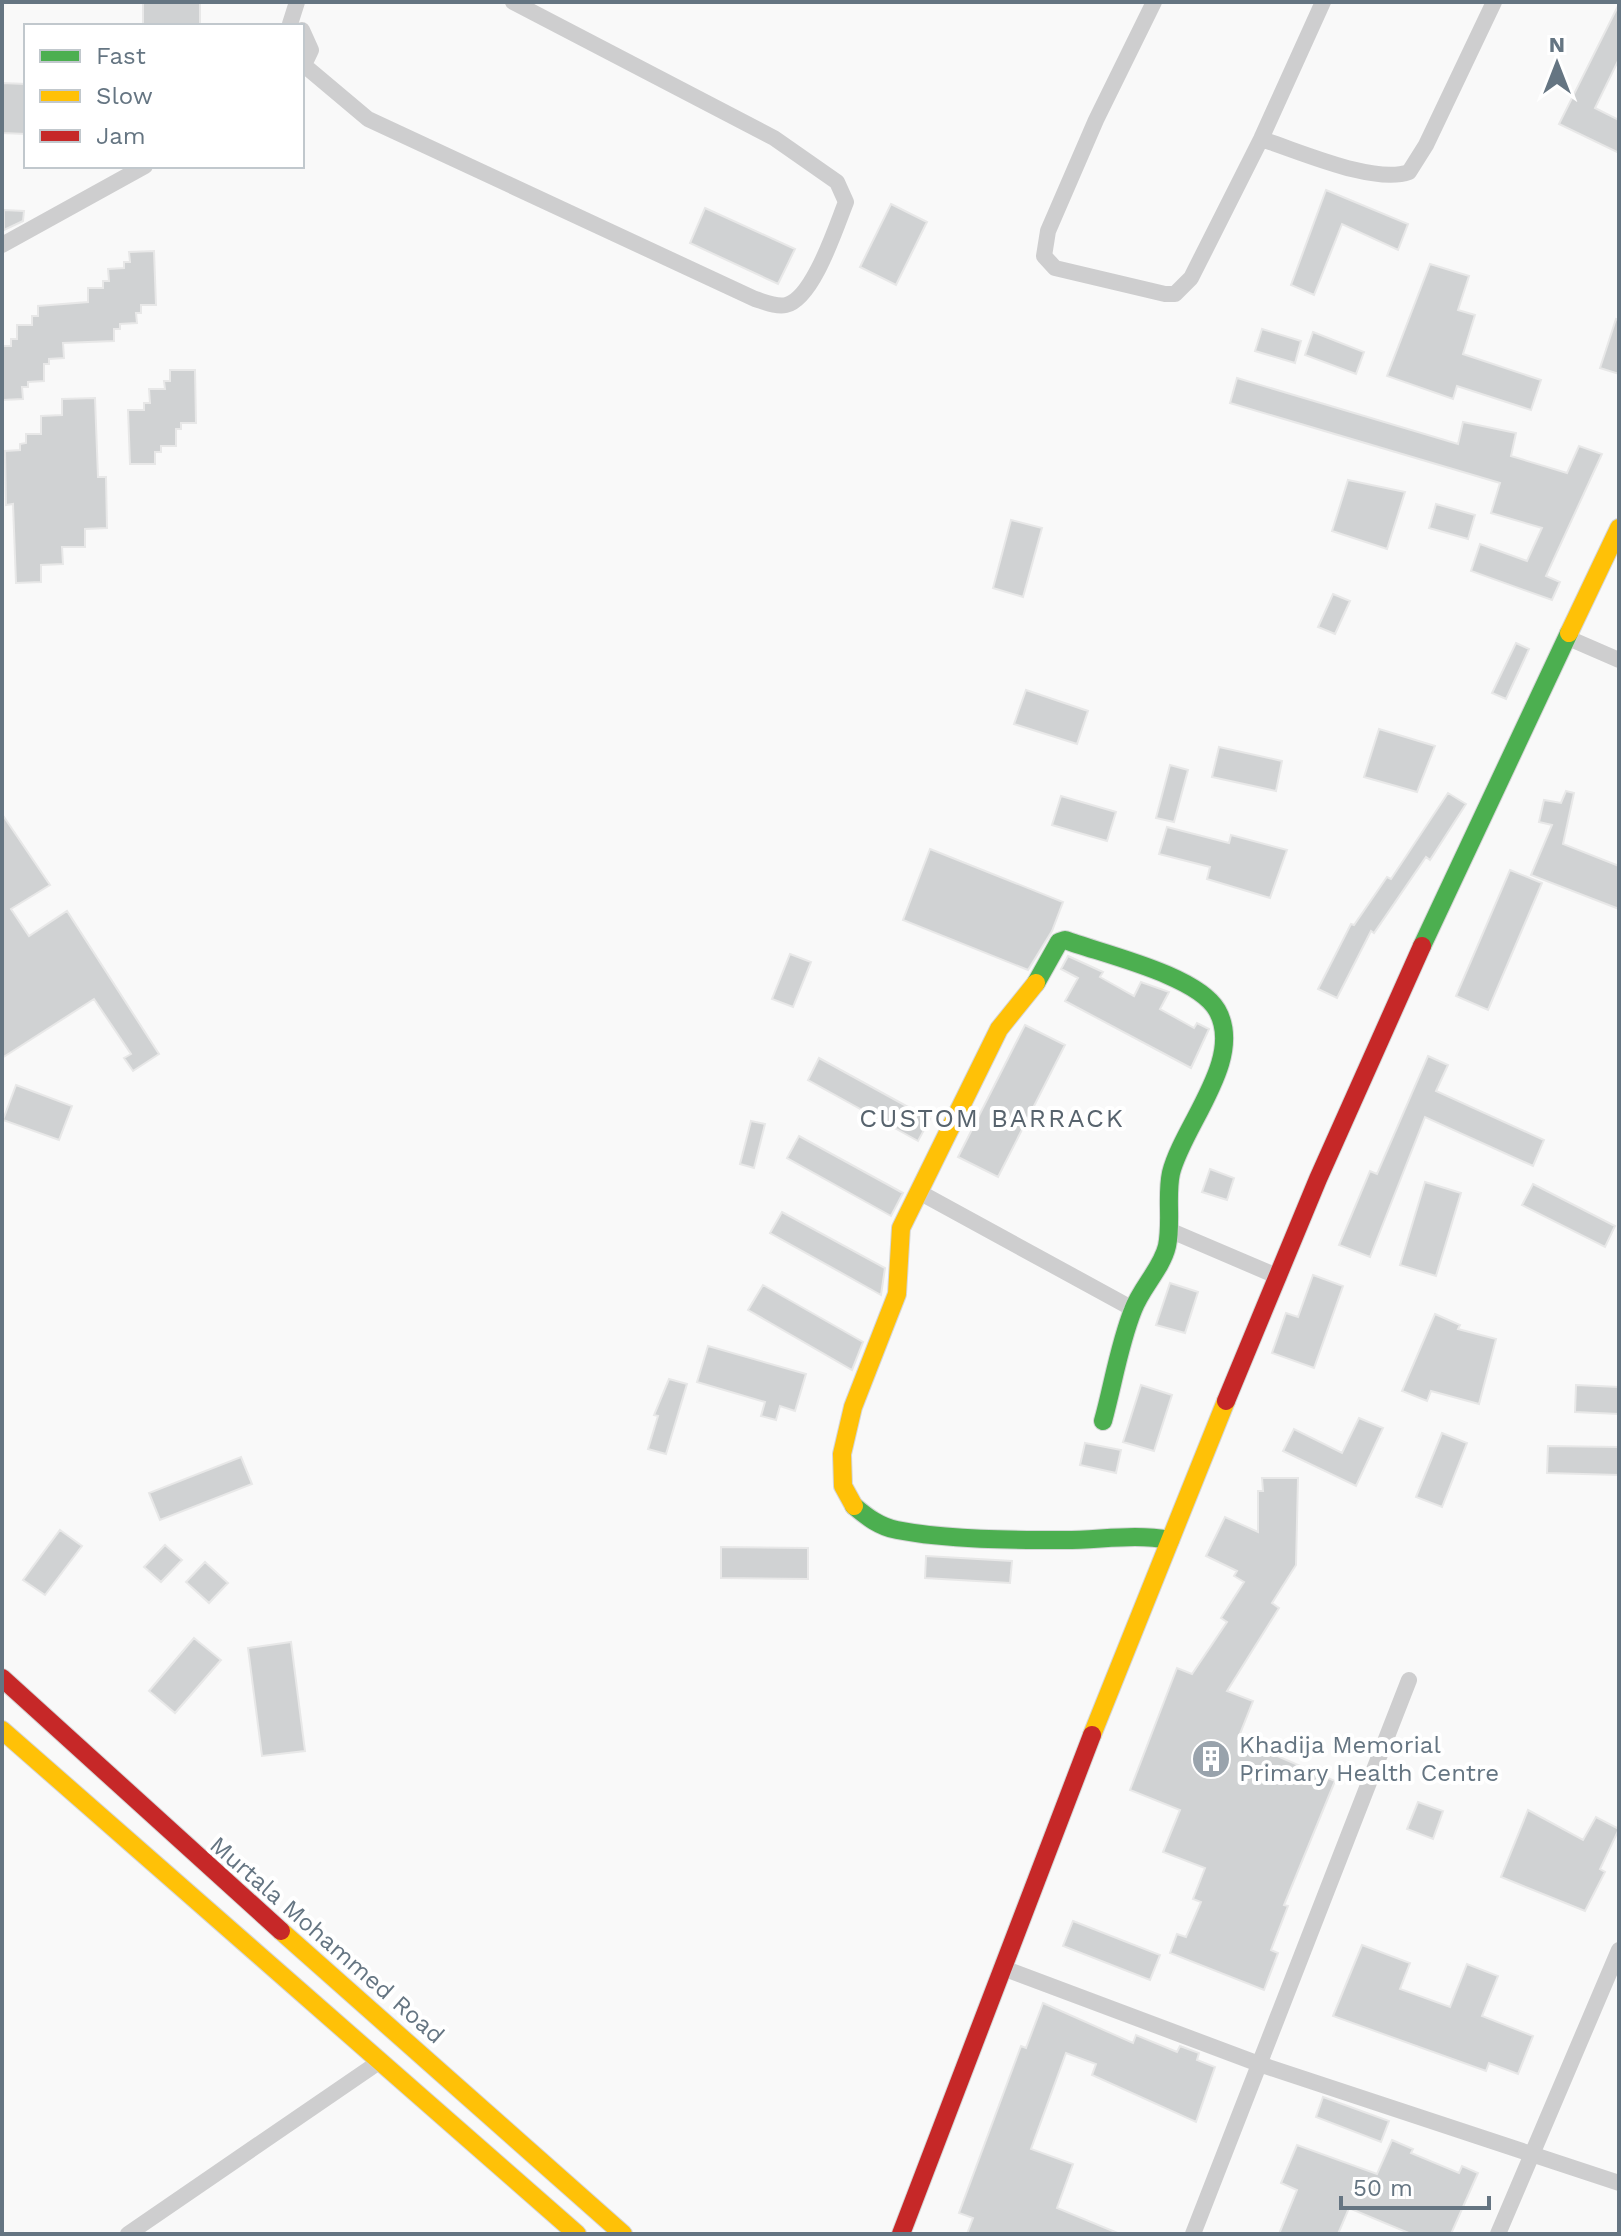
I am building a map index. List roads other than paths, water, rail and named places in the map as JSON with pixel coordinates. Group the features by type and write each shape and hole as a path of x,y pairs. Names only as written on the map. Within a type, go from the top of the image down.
{"main road":[{"path":"901,2234 1070,1788 1370,1060 1619,528"},
{"path":"1103,1421 1133,1309 1167,1247 1171,1174 1184,1138 1202,1110 1223,1057 1224,1026 1211,1001 1190,985 1071,940 1059,942 1039,980 1014,1006 999,1029 901,1228 897,1294 853,1407 842,1454 843,1486 852,1505 872,1521 896,1530 990,1538 1066,1540 1145,1535 1170,1540"},
{"name":"Murtala Mohammed Road","path":"2,1678 193,1854 623,2234"},
{"path":"2,1730 577,2234"}],"street":[{"path":"291,24 297,2"},
{"path":"304,42 311,50 304,68 368,119 755,299 781,306 802,297 830,244 846,202 837,182 774,138 513,2"},
{"path":"1154,2 1096,120 1048,231 1044,256 1048,263 1130,287 1175,294 1191,278 1261,139 1323,2"},
{"path":"1261,139 1371,173 1391,177 1409,172 1426,145 1494,2"},
{"path":"2,245 141,168"},
{"path":"1566,637 1619,660"},
{"path":"919,1192 1133,1309"},
{"path":"1169,1230 1279,1277"},
{"path":"1193,2234 1409,1680"},
{"path":"1498,2234 1619,1950"},
{"path":"1003,1968 1259,2064 1619,2183"},
{"path":"128,2234 379,2062"}],"place":[{"name":"Khadija Memorial Primary Health Centre","path":"1211,1759"}],"district":[{"name":"CUSTOM BARRACK","path":"992,1118"}]}
